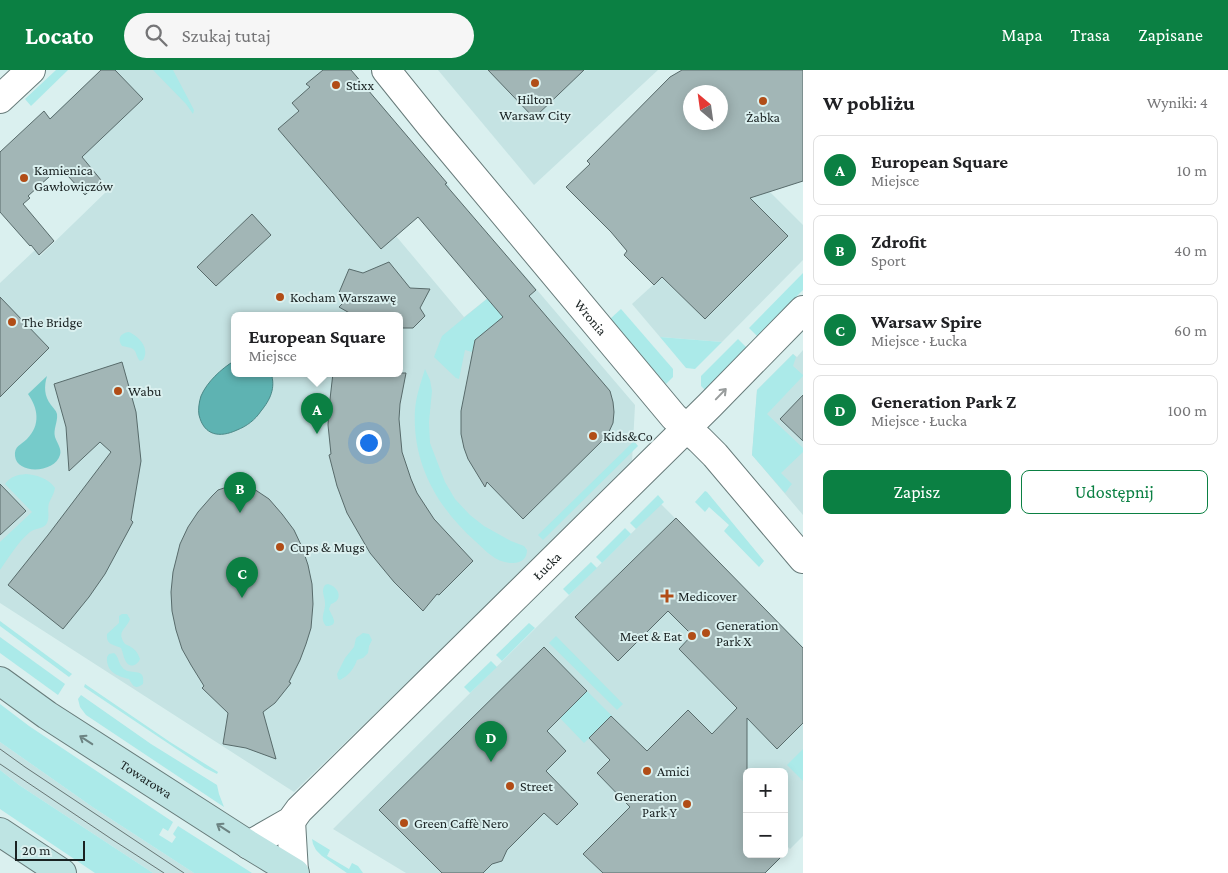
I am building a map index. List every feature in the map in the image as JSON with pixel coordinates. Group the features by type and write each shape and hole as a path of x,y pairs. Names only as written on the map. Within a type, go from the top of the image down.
{"main road":[{"name":"Towarowa","path":"0,681 47,715 294,873"},
{"path":"0,832 62,873"}],"street":[{"path":"0,99 31,70"},
{"name":"Wronia","path":"386,70 674,418 715,455 803,559"},
{"name":"Łucka","path":"249,845 291,821 299,810 687,428 803,310"},
{"path":"291,821 294,873"}],"shaded area":[{"path":"56,70 68,70 31,106 25,99"},
{"path":"101,70 351,70 450,187 396,236 464,317 520,270 635,405 632,462 294,792 0,603 0,283 35,250 40,256 109,189 50,118"},
{"path":"153,70 173,70 194,110 193,114 186,104"},
{"path":"438,70 658,70 534,185"},
{"path":"763,185 803,225 803,260 722,342 660,337 632,304"},
{"path":"803,273 803,290 757,336 749,328"},
{"path":"488,298 503,317 475,340 472,352 465,350 459,379 456,378 434,357 442,336"},
{"path":"621,309 673,369 673,377 666,384 610,319"},
{"path":"129,332 137,337 145,348 143,360 140,361 133,349 122,346 120,343 122,335"},
{"path":"660,337 722,342 695,369 686,368"},
{"path":"738,339 747,348 705,390 701,386 701,376"},
{"path":"803,350 803,515 752,455 757,390 793,354 797,357"},
{"path":"793,354 796,357 793,366 803,376 767,414 803,448 803,452 781,473 792,484 785,493 752,455 757,390"},
{"path":"231,363 231,377 272,377 273,384 267,403 259,414 247,425 225,434 209,431 201,422 199,415 200,398 219,372"},
{"path":"425,369 432,391 429,422 430,443 445,482 455,499 470,515 484,526 524,546 527,553 521,561 507,563 488,553 449,513 429,482 422,465 415,429 415,410"},
{"path":"47,376 46,395 57,414 55,437 60,448 60,455 57,461 51,465 44,468 29,469 17,462 15,453 17,448 31,434 36,422 36,411 28,394"},
{"path":"634,441 638,446 543,540 538,535"},
{"path":"26,474 42,478 55,488 48,505 48,521 46,525 26,536 0,570 0,542 32,512 5,484 14,476"},
{"path":"705,491 764,561 759,567 724,531 729,525 709,507 705,512 695,502"},
{"path":"658,495 664,502 636,529 630,523"},
{"path":"661,504 803,647 803,836 790,849 788,847 788,768 743,768 743,858 781,858 765,873 406,873 333,829"},
{"path":"625,528 631,534 602,563 596,557"},
{"path":"591,562 597,568 569,595 563,589"},
{"path":"328,584 335,588 339,597 338,600 331,604 329,609 334,622 331,626 326,626 323,619 325,603 323,590 325,585"},
{"path":"127,614 130,619 122,633 122,640 136,651 140,659 133,666 127,663 121,648 111,644 107,638 107,634 119,623 119,616"},
{"path":"0,621 72,674 69,677 0,626"},
{"path":"529,623 535,628 502,661 496,655"},
{"path":"363,633 369,634 372,640 368,653 363,658 357,660 346,676 340,680 338,679 337,674 345,658 354,647 356,638"},
{"path":"556,636 623,704 617,710 549,643"},
{"path":"0,637 65,684 58,695 0,653"},
{"path":"114,653 125,670 142,675 143,684 138,687 134,686 129,679 117,675 110,670 107,657 109,654"},
{"path":"491,661 497,667 470,693 464,687"},
{"path":"85,684 218,772 217,774 205,768 84,687"},
{"path":"587,691 612,716 584,743 560,718"},
{"path":"81,695 151,744 217,785 224,807 86,715 80,707 78,699"},
{"path":"0,704 29,726 173,822 168,831 163,828 159,835 172,843 176,837 173,834 178,826 252,873 194,873 94,808 0,742"},
{"path":"0,742 94,808 194,873 153,873 19,785 0,770"},
{"path":"803,749 803,781 787,765"},
{"path":"0,770 19,785 153,873 95,873 0,809"},
{"path":"312,839 330,850 327,856 349,869 352,863 358,866 363,873 347,873 322,856 316,850"}],"building":[{"path":"101,70 115,70 143,99 82,157 101,180 85,195 60,167 28,196 30,198 23,204 54,241 39,255 0,212 0,152 44,111 50,119"},
{"path":"323,70 351,70 536,290 529,296 610,391 614,412 613,423 607,436 523,519 487,482 485,487 468,459 461,434 461,411 475,340 503,317 418,217 381,249 278,129 299,111 292,103 310,87 306,84"},
{"name":"Hilton Warsaw City","path":"488,70 584,70 534,118"},
{"path":"682,70 803,70 803,181 750,198 788,236 705,319 662,277 654,285 624,255 627,251 611,232 566,187 590,164 587,161 670,77"},
{"path":"252,214 271,235 216,286 197,267"},
{"path":"389,262 410,288 430,289 420,308 425,316 413,328 403,328 403,312 348,312 339,307 344,302 338,295 349,269 363,273"},
{"name":"The Bridge","path":"0,297 49,348 0,397"},
{"path":"122,362 136,412 141,461 131,520 133,522 105,574 63,629 8,585 111,452 100,442 69,471 66,427 54,384"},
{"path":"403,373 406,373 399,419 402,452 411,479 417,493 434,519 473,561 439,595 437,594 423,611 394,582 370,553 347,513 337,486 329,455 331,454 328,425 333,377 403,377"},
{"path":"803,395 803,441 780,419"},
{"path":"0,484 26,511 0,535"},
{"path":"236,485 254,489 269,499 282,514 294,530 302,547 312,584 311,628 300,660 289,682 291,683 275,703 263,712 276,759 246,748 223,744 228,713 202,688 204,686 182,649 172,611 173,572 180,544 188,527 198,512 218,490"},
{"path":"676,518 803,648 803,723 777,749 747,718 747,768 743,768 743,858 780,858 765,873 603,873 583,854 630,807 597,773 610,760 589,738 611,716 647,751 688,710 712,734 737,708 679,649 692,635 668,611 618,661 575,617"},
{"path":"544,647 587,691 547,731 566,751 546,771 578,804 557,825 544,813 507,850 502,861 492,864 483,873 442,873 379,810"}],"tram line":[{"path":"0,749 184,873"},
{"path":"0,764 164,873"}],"place":[{"name":"Hilton Warsaw City","path":"535,83"},
{"name":"Stixx","path":"336,85"},
{"name":"Żabka","path":"763,101"},
{"name":"Kamienica Gawłowiczów","path":"24,178"},
{"name":"Kocham Warszawę","path":"280,297"},
{"name":"The Bridge","path":"12,322"},
{"name":"Wabu","path":"118,391"},
{"name":"European Square","path":"317,434"},
{"name":"Kids&Co","path":"593,436"},
{"name":"Zdrofit","path":"240,513"},
{"name":"Cups & Mugs","path":"280,547"},
{"name":"Medicover","path":"667,596"},
{"name":"Warsaw Spire","path":"242,598"},
{"name":"Generation Park X","path":"706,633"},
{"name":"Meet & Eat","path":"692,636"},
{"name":"Generation Park Z","path":"491,762"},
{"name":"Amici","path":"647,771"},
{"name":"Street","path":"510,786"},
{"name":"Generation Park Y","path":"687,804"},
{"name":"Green Caffè Nero","path":"404,823"}]}
